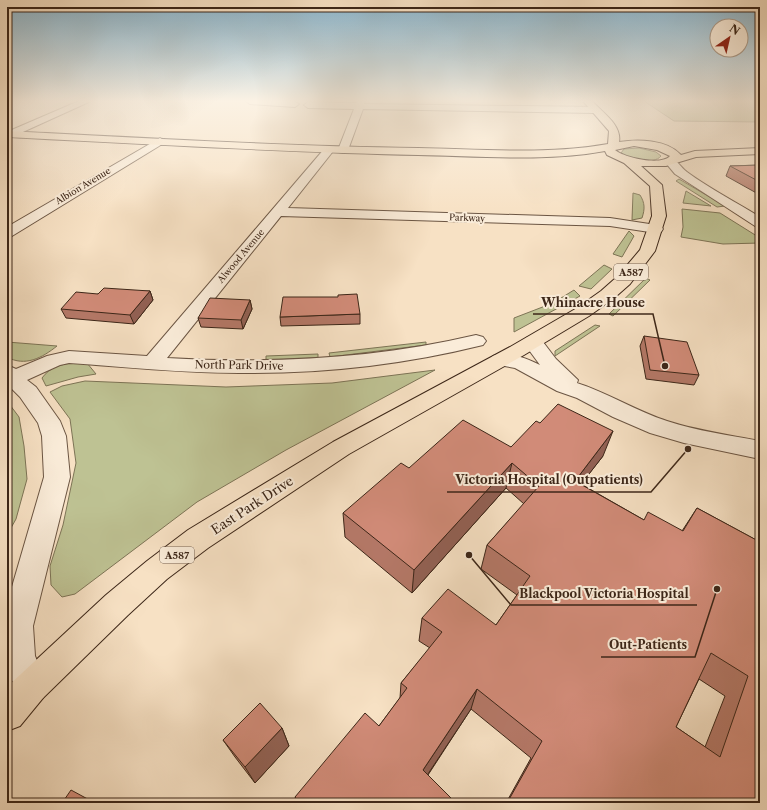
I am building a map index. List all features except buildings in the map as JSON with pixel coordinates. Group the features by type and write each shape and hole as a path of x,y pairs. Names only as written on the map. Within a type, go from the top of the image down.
{"main road":[{"path":"130,139 336,150 539,153 595,150 628,144 737,152"},
{"path":"614,139 613,147 610,150 612,153 628,161 656,185 676,156 672,152 638,139"},
{"path":"539,153 549,156 593,157 651,164 671,162 695,154 760,151"},
{"name":"A587","path":"500,360 583,312 624,280 647,251 656,229 659,204 656,185"},
{"name":"East Park Drive","path":"7,713 31,686 117,605 157,570 198,539 366,433 500,360"}],"street":[{"name":"Alwood Avenue","path":"153,362 278,212 336,150 342,139"},
{"name":"Albion Avenue","path":"7,233 160,140"},
{"path":"671,162 679,172 690,180 760,223"},
{"name":"Parkway","path":"278,212 610,222 656,229"},
{"name":"North Park Drive","path":"10,375 54,360 69,357 262,367 328,364 394,356 453,347 476,341"},
{"path":"533,342 560,374 585,393"},
{"path":"500,360 520,363 564,386 585,393 621,412 658,427 684,435 760,450"},
{"path":"10,375 28,392 49,421 54,436 57,477 17,626 19,656 31,686"}],"green space":[{"path":"639,148 656,152 661,156 658,159 647,161 630,158 621,153 624,149"},
{"path":"679,179 725,206 717,207 676,181"},
{"path":"686,191 711,206 683,203"},
{"path":"633,193 640,195 644,203 644,209 642,218 632,220"},
{"path":"682,209 720,213 760,238 760,243 723,244 681,237 683,227"},
{"path":"629,231 634,236 622,257 613,254"},
{"path":"604,265 612,269 591,289 579,286"},
{"path":"646,278 650,280 613,316 609,314"},
{"path":"574,290 580,296 514,332 514,318 553,303"},
{"path":"595,325 600,326 555,356 555,351"},
{"path":"7,342 57,346 33,360 20,361 7,357"},
{"path":"426,342 426,345 330,357 329,353"},
{"path":"318,354 318,358 266,360 266,356"},
{"path":"87,363 96,374 78,377 46,386 42,378 45,374 60,365"},
{"path":"435,370 286,450 197,502 75,594 62,597 51,585 50,566 63,525 76,463 70,419 50,392 62,386 85,381 226,387 332,383"},
{"path":"7,401 19,417 24,446 27,479 16,519 7,535"}],"place":[{"name":"Whinacre House","path":"665,366"},
{"name":"Victoria Hospital (Outpatients)","path":"688,449"},
{"name":"Blackpool Victoria Hospital","path":"469,555"},
{"name":"Out-Patients","path":"717,589"}]}
